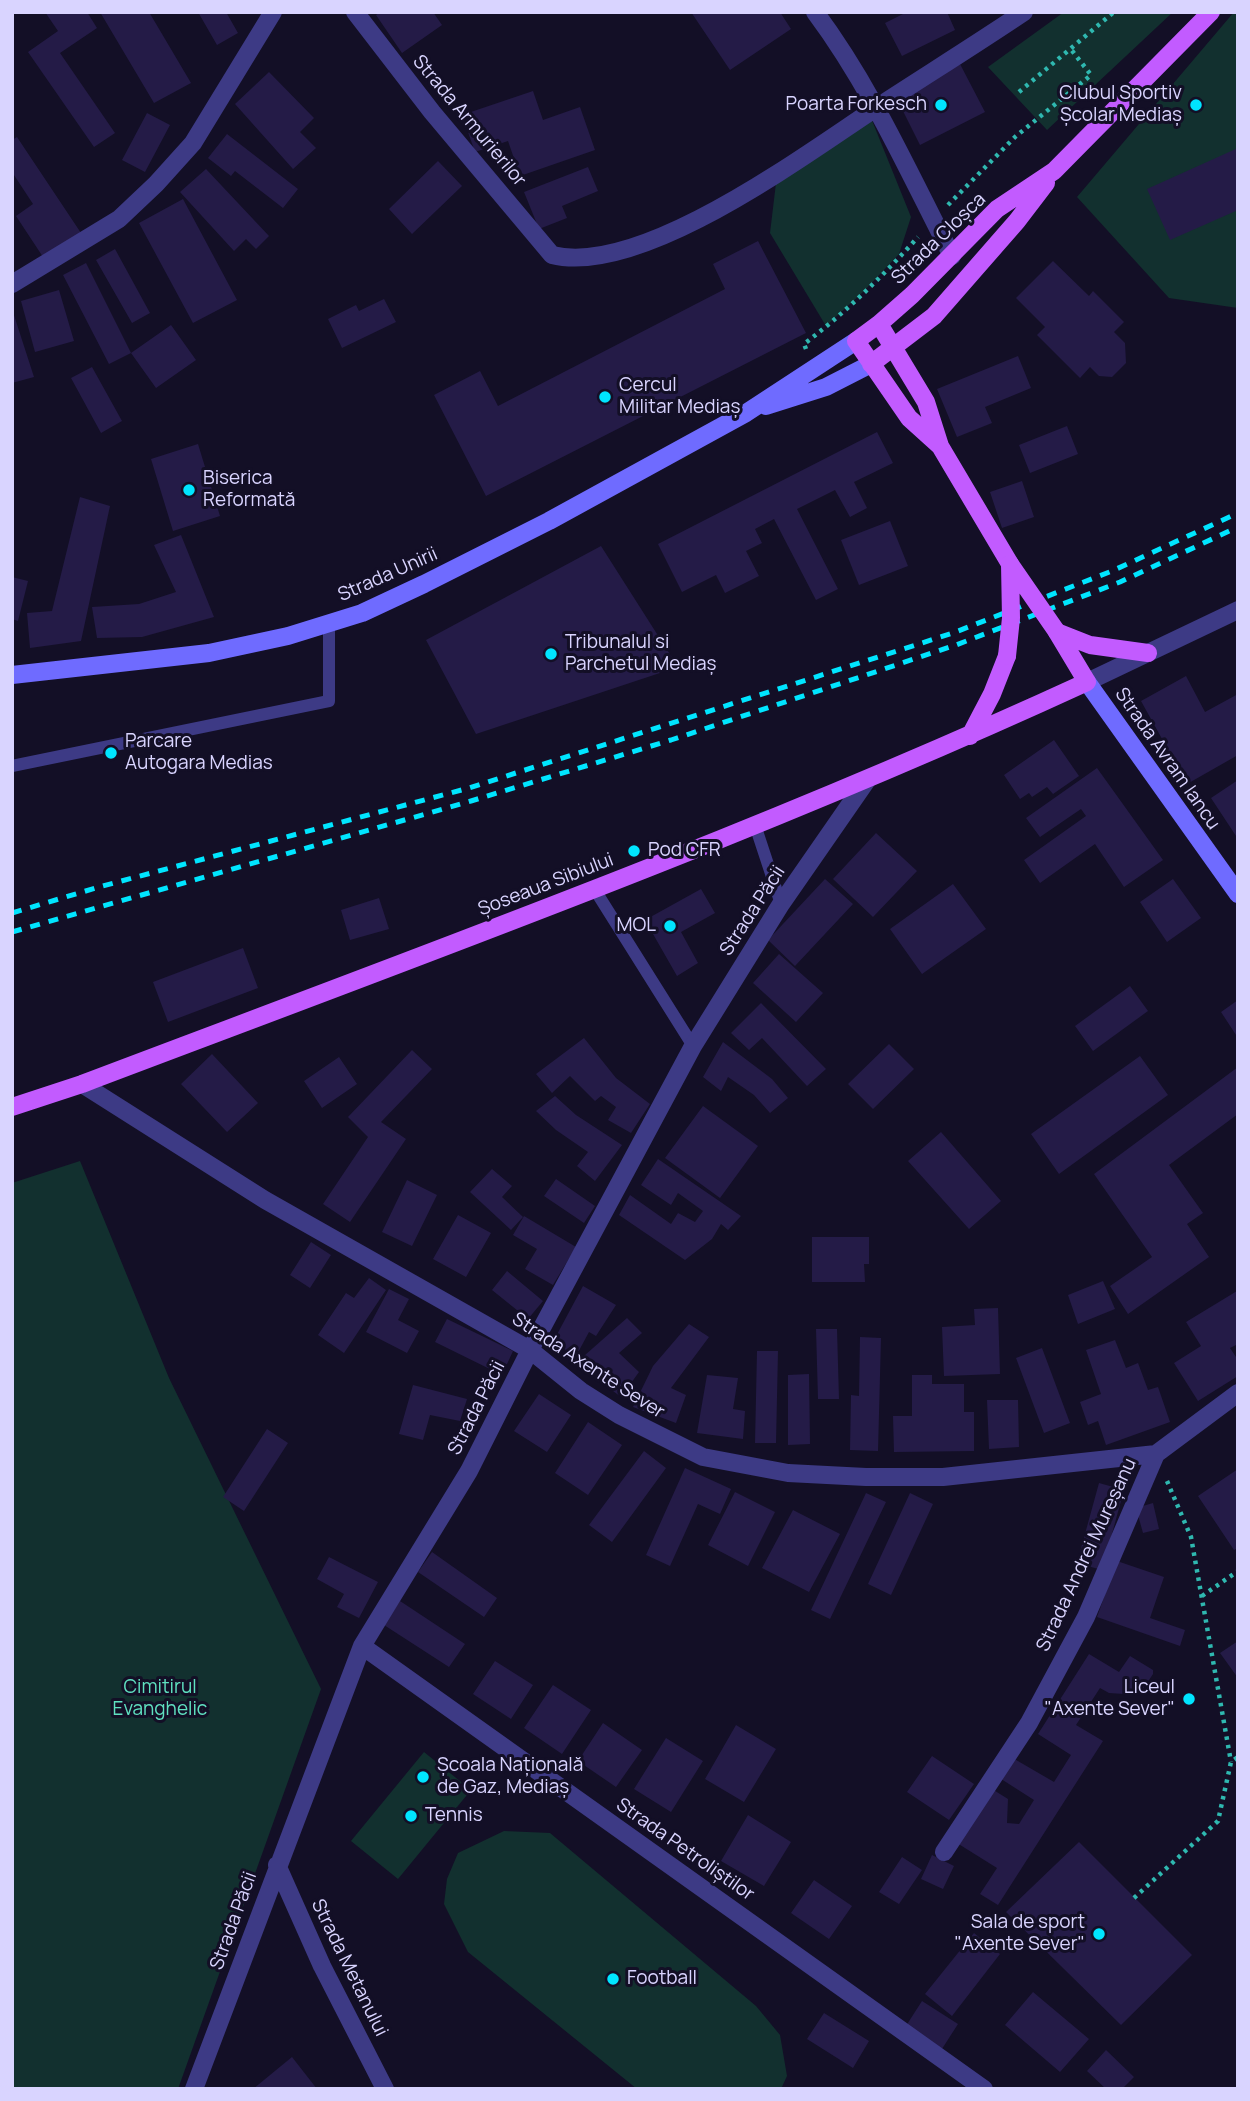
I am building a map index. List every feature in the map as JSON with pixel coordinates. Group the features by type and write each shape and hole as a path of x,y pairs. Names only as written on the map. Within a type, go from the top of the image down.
{"main road":[{"name":"Strada Cloșca","path":"856,341 879,324 997,209 1054,171 1211,12"},
{"path":"871,364 934,316 1017,221 1054,171"},
{"path":"879,324 926,402 940,446 1010,564 1087,682"},
{"path":"856,341 909,418 940,446"},
{"name":"Strada Unirii","path":"12,675 209,653 288,636 362,613 549,520 746,413 856,341"},
{"name":"Strada Unirii","path":"746,413 827,387 871,364"},
{"path":"970,736 992,694 1007,656 1011,618 1010,564"},
{"path":"1056,632 1090,645 1148,653"},
{"name":"Șoseaua Sibiului","path":"12,1107 82,1084 595,890 867,780 1087,682"},
{"name":"Strada Avram Iancu","path":"1087,682 1238,894"}],"street":[{"path":"12,284 119,219 156,184 193,143 273,12"},
{"name":"Strada Armurierilor","path":"355,12 432,111 552,255 566,258 613,254 676,229 760,186 876,108"},
{"path":"815,12 876,108 951,256"},
{"path":"876,108 1024,12"},
{"path":"1087,682 1238,610"},
{"name":"Strada Păcii","path":"194,2089 362,1646 469,1471 530,1350 693,1046 781,904 867,780"},
{"name":"Strada Axente Sever","path":"82,1084 265,1200 530,1350 581,1391 630,1421 703,1457 789,1473 943,1477 1156,1454"},
{"path":"1156,1454 1238,1393"},
{"name":"Strada Andrei Mureșanu","path":"944,1852 1029,1723 1086,1617 1156,1454"},
{"name":"Strada Petroliștilor","path":"362,1646 984,2089"},
{"name":"Strada Metanului","path":"277,1865 323,1966 385,2089"}],"lane":[{"path":"12,766 329,701 329,623"},
{"path":"755,825 781,904"},
{"path":"595,890 693,1046"}],"path":[{"path":"1018,92 1114,12"},
{"path":"1134,1898 1218,1821 1231,1762 1191,1537 1156,1454"},
{"path":"1202,1596 1238,1571"},
{"path":"1231,1762 1238,1756"}],"green space":[{"path":"1064,12 1173,12 1047,130 988,67"},
{"name":"Clubul Sportiv Școlar Mediaș","path":"1234,12 1238,12 1238,308 1169,298 1077,197"},
{"path":"871,118 911,217 899,254 826,326 770,233 776,183"},
{"name":"Cimitirul Evanghelic","path":"80,1161 169,1378 321,1689 178,2089 12,2089 12,1183"},
{"name":"Tennis","path":"424,1752 471,1790 398,1879 351,1841"},
{"name":"Football","path":"504,1831 550,1833 756,2006 780,2035 787,2076 781,2089 637,2089 468,1952 444,1904 447,1879 458,1853"}],"building":[{"path":"45,12 87,12 97,28 60,53 115,133 94,147 28,52 58,31"},
{"path":"100,12 149,12 191,83 154,103"},
{"path":"198,12 226,12 238,33 217,45"},
{"path":"380,12 433,12 442,25 402,53 376,15"},
{"path":"691,12 780,12 791,29 730,70"},
{"path":"907,12 947,12 955,30 902,56 885,23"},
{"name":"Poarta Forkesch","path":"960,64 985,112 920,145 897,99"},
{"path":"269,72 314,118 300,132 316,148 293,169 235,104"},
{"path":"533,91 543,120 580,107 595,150 520,176 508,141 475,152 462,115"},
{"path":"147,113 170,125 145,172 122,160"},
{"path":"227,134 298,189 283,208 235,171 231,176 208,158"},
{"path":"17,137 81,233 43,257 16,216 33,204 12,172 12,140"},
{"path":"1238,148 1238,210 1170,240 1147,189"},
{"path":"438,161 462,186 412,234 389,209"},
{"path":"588,167 598,191 562,206 567,218 539,229 524,192"},
{"path":"206,169 269,236 256,249 246,239 234,251 180,192"},
{"path":"183,199 237,300 193,323 139,223"},
{"path":"758,241 806,333 486,496 434,395 480,371 498,406 725,289 713,264"},
{"path":"115,249 150,313 132,323 96,260"},
{"path":"1053,261 1089,296 1093,291 1124,322 1114,332 1125,343 1126,363 1112,377 1099,376 1090,367 1080,378 1037,335 1045,327 1016,298"},
{"path":"86,263 131,353 109,364 63,275"},
{"path":"59,290 74,341 35,352 21,301"},
{"path":"384,299 396,322 342,348 328,319 356,305 359,311"},
{"path":"12,309 34,377 12,383"},
{"path":"171,325 196,360 156,388 131,353"},
{"path":"1018,356 1031,388 985,407 992,423 957,437 937,389"},
{"path":"92,367 122,421 101,433 71,378"},
{"path":"1067,426 1078,454 1030,473 1019,445"},
{"path":"877,432 893,463 854,482 867,508 850,517 835,490 797,509 838,589 816,600 774,519 755,529 762,543 746,551 759,576 725,593 716,575 682,592 658,544"},
{"path":"198,444 220,516 173,531 151,459"},
{"path":"1022,481 1034,517 1002,528 990,492"},
{"path":"80,497 110,506 81,641 30,648 27,613 52,611"},
{"path":"890,521 908,566 859,585 841,540"},
{"path":"181,535 214,617 142,637 97,638 92,607 139,604 176,592 154,545"},
{"name":"Tribunalul si Parchetul Mediaș","path":"601,546 678,667 476,734 426,640"},
{"path":"12,577 28,581 18,621 12,619"},
{"path":"1186,676 1205,712 1238,694 1238,755 1187,784 1141,701"},
{"path":"1054,740 1079,776 1053,794 1047,787 1032,797 1029,793 1020,799 1004,775"},
{"path":"1097,768 1163,860 1124,887 1095,844 1040,883 1024,860 1086,816 1081,809 1040,837 1026,818"},
{"path":"1238,780 1238,839 1211,798"},
{"path":"876,833 917,871 873,917 833,879"},
{"path":"825,879 853,904 795,966 768,940"},
{"path":"1173,879 1201,918 1167,942 1140,902"},
{"path":"953,884 986,929 922,974 890,929"},
{"name":"MOL","path":"701,889 715,913 681,932 698,963 677,976 645,920"},
{"path":"379,898 389,929 350,940 341,910"},
{"path":"243,948 258,988 168,1022 153,982"},
{"path":"779,954 823,993 796,1022 753,983"},
{"path":"1130,986 1148,1011 1093,1051 1075,1026"},
{"path":"1238,1000 1238,1038 1221,1012"},
{"path":"761,1003 826,1069 807,1086 762,1038 749,1050 731,1033"},
{"path":"584,1038 616,1078 650,1104 631,1133 608,1120 616,1107 601,1096 595,1101 570,1076 552,1093 536,1074"},
{"path":"723,1042 772,1079 788,1098 770,1113 754,1095 728,1077 721,1091 703,1077"},
{"path":"889,1044 914,1069 873,1109 848,1084"},
{"path":"412,1050 432,1069 381,1122 406,1139 350,1222 323,1204 368,1137 348,1117"},
{"path":"212,1054 258,1103 227,1132 181,1084"},
{"path":"1140,1056 1168,1095 1059,1174 1031,1134"},
{"path":"339,1057 357,1084 322,1108 304,1081"},
{"path":"1238,1067 1238,1114 1169,1165 1203,1213 1187,1224 1209,1257 1128,1314 1110,1286 1152,1257 1094,1174"},
{"path":"555,1096 576,1115 622,1145 595,1181 577,1166 588,1152 556,1130 536,1111"},
{"path":"703,1106 758,1146 720,1198 665,1158"},
{"path":"941,1132 1001,1201 969,1229 908,1161"},
{"path":"658,1159 741,1216 728,1230 721,1224 712,1239 685,1260 619,1215 630,1195 671,1224 678,1213 695,1222 703,1211 678,1193 671,1205 641,1185"},
{"path":"492,1169 512,1186 502,1197 523,1217 511,1230 470,1192"},
{"path":"556,1179 595,1206 584,1223 544,1196"},
{"path":"407,1180 437,1195 412,1246 382,1232"},
{"path":"458,1215 491,1233 466,1277 433,1259"},
{"path":"524,1216 576,1247 553,1285 525,1269 537,1249 513,1235"},
{"path":"812,1237 869,1237 869,1264 864,1264 865,1282 812,1282"},
{"path":"311,1242 331,1255 310,1288 290,1275"},
{"path":"507,1271 543,1301 528,1319 492,1290"},
{"path":"369,1278 386,1290 344,1353 318,1335 346,1293 354,1298"},
{"path":"1103,1281 1115,1309 1078,1324 1068,1295"},
{"path":"583,1286 616,1305 596,1336 589,1332 575,1358 554,1340"},
{"path":"389,1289 409,1299 398,1320 419,1331 407,1353 366,1332"},
{"path":"1237,1291 1238,1344 1230,1348 1238,1360 1238,1376 1198,1401 1174,1363 1201,1346 1186,1322"},
{"path":"998,1308 1000,1374 944,1376 942,1327 975,1325 974,1309"},
{"path":"627,1318 642,1333 619,1353 639,1372 621,1397 576,1363"},
{"path":"447,1319 513,1351 502,1375 435,1342"},
{"path":"689,1324 709,1337 671,1388 686,1395 676,1423 633,1407 653,1366"},
{"path":"816,1329 837,1329 839,1399 818,1399"},
{"path":"860,1337 881,1338 878,1451 850,1450 851,1395 859,1396"},
{"path":"1115,1340 1126,1368 1138,1363 1148,1390 1158,1387 1170,1422 1106,1445 1098,1421 1088,1425 1080,1402 1101,1394 1086,1350"},
{"path":"1042,1348 1070,1423 1044,1433 1016,1358"},
{"path":"757,1351 778,1351 776,1443 755,1443"},
{"path":"809,1374 810,1444 788,1445 788,1375"},
{"path":"707,1375 738,1378 733,1409 745,1411 743,1439 697,1433"},
{"path":"912,1375 932,1375 932,1384 964,1384 964,1412 974,1412 974,1451 894,1452 893,1416 912,1416"},
{"path":"413,1385 467,1399 460,1421 430,1415 423,1440 399,1434"},
{"path":"539,1394 571,1415 547,1452 514,1431"},
{"path":"987,1400 1018,1400 1019,1447 989,1449"},
{"path":"588,1422 622,1445 588,1495 555,1473"},
{"path":"267,1429 288,1443 244,1511 223,1497"},
{"path":"644,1451 666,1468 612,1542 589,1525"},
{"path":"685,1468 731,1489 720,1514 698,1504 670,1566 646,1555"},
{"path":"1238,1469 1238,1548 1234,1550 1198,1496"},
{"path":"1099,1483 1124,1490 1102,1570 1077,1563"},
{"path":"735,1492 775,1512 748,1566 708,1545"},
{"path":"866,1493 886,1502 830,1619 811,1610"},
{"path":"910,1493 933,1504 891,1595 868,1584"},
{"path":"1153,1503 1159,1529 1143,1533 1136,1508"},
{"path":"793,1510 840,1534 809,1592 762,1568"},
{"path":"432,1552 497,1598 484,1617 418,1572"},
{"path":"329,1557 378,1582 359,1618 337,1607 344,1594 317,1579"},
{"path":"1117,1561 1164,1577 1150,1618 1185,1630 1180,1646 1097,1617"},
{"path":"400,1601 465,1644 449,1667 384,1625"},
{"path":"1238,1641 1238,1678 1220,1653"},
{"path":"1089,1654 1119,1672 1130,1656 1153,1670 1153,1674 1139,1695 1109,1693 1100,1688 1076,1725 1103,1741 998,1905 980,1894 997,1868 957,1843 992,1789 1008,1799 1007,1823 1019,1824 1034,1800 998,1777 1011,1757 1054,1782 1071,1755 1038,1734"},
{"path":"495,1661 533,1685 511,1719 473,1694"},
{"path":"553,1685 591,1710 562,1754 524,1728"},
{"path":"603,1723 642,1750 616,1787 578,1761"},
{"path":"736,1725 776,1749 744,1802 705,1779"},
{"path":"666,1738 703,1761 671,1812 634,1789"},
{"path":"932,1756 974,1784 949,1820 907,1792"},
{"path":"748,1815 791,1842 764,1886 721,1861"},
{"name":"Sala de sport \"Axente Sever\"","path":"1079,1842 1192,1955 1121,2025 1006,1912"},
{"path":"932,1855 954,1866 943,1889 921,1879"},
{"path":"902,1857 922,1870 899,1904 879,1892"},
{"path":"814,1880 852,1906 829,1939 791,1913"},
{"path":"974,1933 1000,1954 952,2016 925,1994"},
{"path":"1033,1992 1089,2039 1060,2072 1005,2025"},
{"path":"922,2001 958,2024 940,2052 904,2029"},
{"path":"824,2013 869,2041 853,2068 807,2039"},
{"path":"1106,2050 1134,2077 1122,2089 1106,2089 1087,2071"},
{"path":"292,2057 317,2089 253,2089"}],"railway":[{"path":"12,913 99,887 469,788 953,633 1112,571 1238,513"},
{"path":"12,932 471,801 671,740 956,645 1120,582 1238,527"}],"place":[{"name":"Poarta Forkesch","path":"941,105"},
{"name":"Clubul Sportiv Școlar Mediaș","path":"1196,105"},
{"name":"Cercul Militar Mediaș","path":"605,397"},
{"name":"Biserica Reformată","path":"189,490"},
{"name":"Tribunalul si Parchetul Mediaș","path":"551,654"},
{"name":"Parcare Autogara Medias","path":"111,753"},
{"name":"Pod CFR","path":"634,851"},
{"name":"MOL","path":"670,926"},
{"name":"Liceul \"Axente Sever\"","path":"1189,1699"},
{"name":"Școala Națională de Gaz, Mediaș","path":"423,1777"},
{"name":"Tennis","path":"411,1816"},
{"name":"Sala de sport \"Axente Sever\"","path":"1099,1934"},
{"name":"Football","path":"613,1979"}]}
